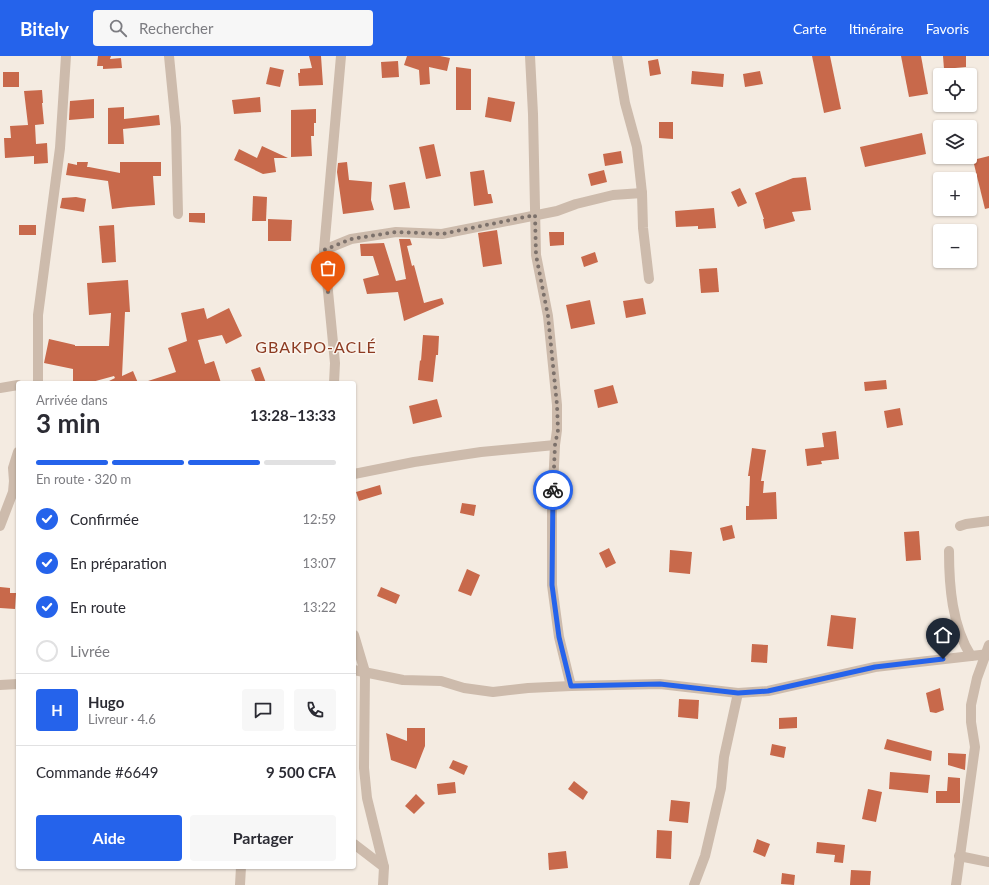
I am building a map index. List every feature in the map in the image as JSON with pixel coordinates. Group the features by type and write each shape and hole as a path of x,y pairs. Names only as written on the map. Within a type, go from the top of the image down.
{"street":[{"path":"36,381 38,315 60,148 66,56"},
{"path":"169,56 176,127 178,214"},
{"path":"334,381 335,363 324,250 342,56"},
{"path":"530,56 533,114 536,255 548,316 557,405 558,430 555,445 552,507 552,585 559,637 571,686"},
{"path":"617,56 625,103 637,147 642,193 643,228 649,279"},
{"path":"324,250 351,239 396,232 442,234 557,211 576,204 613,195 642,193"},
{"path":"0,388 16,385"},
{"path":"356,474 414,462 480,452 555,445"},
{"path":"0,526 16,482 13,468 16,458"},
{"path":"960,526 989,521"},
{"path":"949,551 949,572 954,608 964,644 971,656"},
{"path":"356,642 365,672 364,768 367,798 384,868 384,885"},
{"path":"356,670 403,680 441,681 464,688 493,692 528,688 660,684 738,693 768,691 875,667 971,656 988,651"},
{"path":"956,885 975,747 971,705 977,678 988,651"},
{"path":"0,685 16,684"},
{"path":"694,885 705,856 721,788 724,757 738,693"},
{"path":"356,846 384,868"},
{"path":"959,856 989,862"},
{"path":"240,885 241,869"}],"building":[{"path":"98,56 111,56 110,59 121,58 122,68 103,69 103,66 97,66"},
{"path":"309,56 321,56 323,85 299,86 298,73 300,73 300,69 312,68"},
{"path":"407,56 440,56 450,58 447,71 429,67 430,84 420,85 419,70 404,65"},
{"path":"812,56 830,56 841,109 824,113"},
{"path":"901,56 921,56 928,94 909,97"},
{"path":"943,56 966,56 966,67 944,68"},
{"path":"658,59 661,74 650,76 648,61"},
{"path":"398,61 399,77 382,78 381,62"},
{"path":"270,67 284,70 280,87 266,84"},
{"path":"456,67 471,69 471,110 456,110"},
{"path":"692,71 724,74 723,87 691,84"},
{"path":"760,71 763,84 745,87 743,74"},
{"path":"3,72 19,72 19,87 3,87"},
{"path":"42,90 44,124 35,125 36,144 47,143 48,163 34,164 34,156 5,158 4,138 11,138 10,126 28,125 24,91"},
{"path":"260,97 261,112 234,114 232,100"},
{"path":"488,97 515,102 511,122 485,117"},
{"path":"94,99 94,118 69,120 70,101"},
{"path":"124,107 124,119 159,115 160,125 123,129 124,144 108,144 108,108"},
{"path":"316,109 314,136 311,136 312,156 291,157 291,110"},
{"path":"659,122 673,122 673,139 659,138"},
{"path":"922,133 926,154 865,167 860,147"},
{"path":"434,144 441,176 426,179 419,147"},
{"path":"262,146 288,158 274,158 276,172 263,174 234,160 239,149 257,158"},
{"path":"621,151 623,163 605,166 603,154"},
{"path":"989,156 989,208 985,209 974,164 977,164 977,159"},
{"path":"77,162 88,162 87,167 120,173 120,162 161,162 161,176 153,176 155,205 112,209 108,181 66,175 68,163 77,165"},
{"path":"347,162 349,180 372,182 371,200 374,210 343,214 337,172 338,163"},
{"path":"484,170 488,194 491,194 493,203 474,206 470,172"},
{"path":"604,170 607,182 591,186 588,174"},
{"path":"806,177 811,210 792,212 795,221 765,229 764,219 755,193 793,178"},
{"path":"405,182 410,208 394,210 389,185"},
{"path":"740,188 747,203 738,207 731,192"},
{"path":"253,196 267,197 266,221 252,221"},
{"path":"76,197 86,199 84,212 60,208 62,198"},
{"path":"714,208 716,228 698,229 698,226 676,227 675,211"},
{"path":"189,213 205,213 205,223 189,222"},
{"path":"268,219 292,220 291,241 268,241"},
{"path":"19,225 36,225 36,235 19,235"},
{"path":"114,225 116,262 102,263 99,226"},
{"path":"497,230 502,264 483,267 478,233"},
{"path":"549,232 564,232 564,245 550,246"},
{"path":"399,239 410,239 412,245 407,246 412,266 414,265 424,303 442,298 444,304 404,321 398,292 367,294 363,279 379,275 373,256 361,256 360,244 384,243 396,281 406,279"},
{"path":"595,252 598,262 584,267 581,257"},
{"path":"717,268 719,292 701,293 699,269"},
{"path":"128,280 130,312 125,312 122,376 133,371 137,381 109,381 115,378 114,376 96,381 73,381 73,369 44,363 49,339 75,346 109,346 111,313 89,315 87,283"},
{"path":"643,298 646,314 626,318 623,301"},
{"path":"590,300 595,324 571,329 566,305"},
{"path":"204,308 207,319 229,308 242,336 226,344 222,335 198,340 205,364 214,361 220,381 148,381 176,372 168,348 187,341 181,313"},
{"path":"423,335 439,336 438,355 436,355 433,382 418,380"},
{"path":"260,367 265,381 255,381 251,370"},
{"path":"886,380 887,389 865,391 864,382"},
{"path":"613,385 618,403 598,408 594,390"},
{"path":"437,399 442,417 413,424 409,406"},
{"path":"900,408 903,425 887,428 884,411"},
{"path":"836,431 839,459 821,461 822,464 807,466 805,449 824,447 822,433"},
{"path":"752,448 766,450 761,481 764,481 763,493 776,492 777,519 746,520 746,506 749,506 750,476 748,476"},
{"path":"380,485 382,494 359,501 356,492"},
{"path":"462,503 476,505 474,516 460,513"},
{"path":"732,525 735,538 723,541 720,528"},
{"path":"919,531 921,560 906,561 904,532"},
{"path":"609,548 616,563 606,568 599,553"},
{"path":"670,550 692,552 690,574 669,572"},
{"path":"467,569 480,575 471,596 458,591"},
{"path":"0,587 10,588 10,593 16,593 15,609 0,608"},
{"path":"381,587 400,595 396,604 377,596"},
{"path":"831,615 856,618 853,649 827,646"},
{"path":"752,644 768,645 767,663 751,662"},
{"path":"940,688 944,710 936,713 930,712 926,693"},
{"path":"679,699 699,700 698,719 678,717"},
{"path":"797,717 797,728 779,729 779,718"},
{"path":"407,728 425,728 425,746 416,769 391,760 386,733 407,741"},
{"path":"887,739 932,751 931,761 884,749"},
{"path":"772,744 786,747 784,758 770,755"},
{"path":"948,753 966,754 965,770 948,765"},
{"path":"453,760 468,766 464,775 449,768"},
{"path":"890,772 930,775 928,793 889,789"},
{"path":"948,777 960,778 960,803 936,803 936,791 947,791"},
{"path":"574,781 588,792 583,800 568,789"},
{"path":"455,782 456,793 438,795 437,784"},
{"path":"868,789 882,792 876,822 862,819"},
{"path":"416,794 425,803 414,814 405,806"},
{"path":"671,800 690,802 688,823 669,821"},
{"path":"657,830 672,831 671,859 656,858"},
{"path":"757,839 770,844 765,857 753,852"},
{"path":"817,842 845,845 843,863 834,862 835,855 816,853"},
{"path":"566,851 568,868 549,870 548,853"},
{"path":"851,870 871,871 870,885 850,885"},
{"path":"782,873 795,875 794,885 781,884"}],"way so far":[{"path":"328,292 324,250 351,239 396,232 442,234 535,215 536,255 548,316 557,405 558,430 555,445 553,490"}],"district":[{"name":"GBAKPO-ACLÉ","path":"316,347"}],"route":[{"path":"553,490 552,585 559,637 571,686 660,684 738,693 768,691 875,667 943,659"}]}
